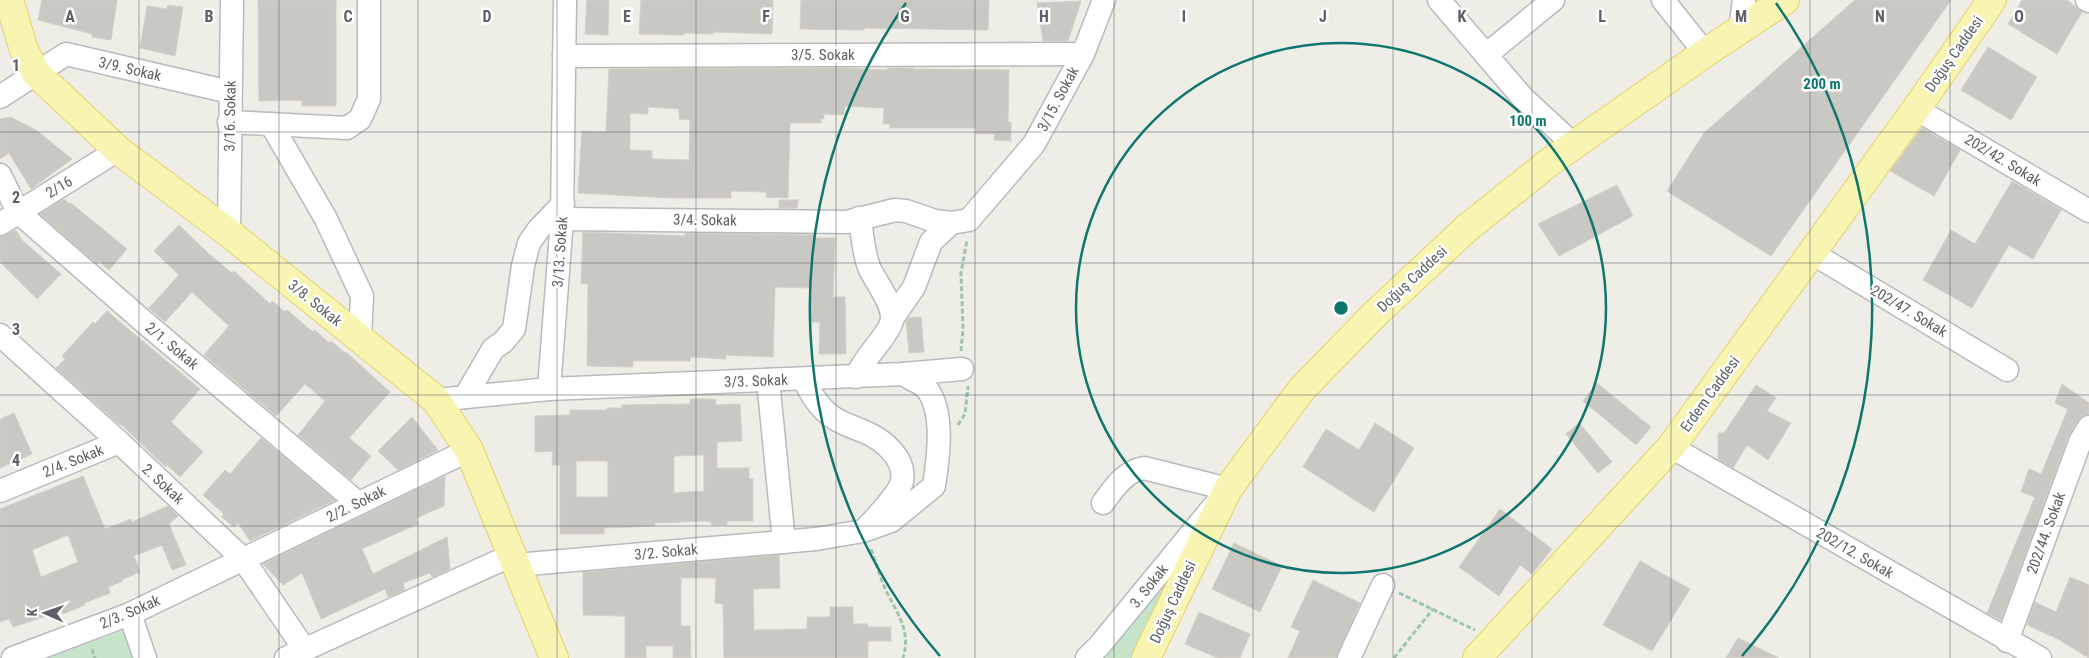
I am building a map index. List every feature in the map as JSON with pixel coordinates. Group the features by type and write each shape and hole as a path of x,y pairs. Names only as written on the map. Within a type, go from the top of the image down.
{"main road":[{"name":"3/8. Sokak","path":"9,0 24,50 36,73 118,150 228,233 436,400 469,450 554,658"},
{"name":"Doğuş Caddesi","path":"1146,658 1228,489 1301,390 1372,316 1467,228 1574,145 1704,53 1786,0"},
{"name":"Doğuş Caddesi","path":"1916,109 1992,0"},
{"name":"Erdem Caddesi","path":"1486,649 1671,447 1916,109"}],"street":[{"name":"3/16. Sokak","path":"228,233 232,0"},
{"path":"230,122 348,128 360,119 369,99 369,0"},
{"name":"3/13. Sokak","path":"549,390 563,211 565,0"},
{"name":"3/15. Sokak","path":"856,376 862,363 890,326 892,319 914,287 931,242 960,222 1034,144 1083,54 1104,0"},
{"path":"1439,0 1523,98 1574,145"},
{"path":"1486,55 1553,0"},
{"path":"1662,0 1704,53"},
{"path":"1740,29 1744,0"},
{"name":"3/9. Sokak","path":"0,97 66,54 230,92"},
{"name":"3/5. Sokak","path":"564,56 1083,54"},
{"name":"202/42. Sokak","path":"1916,109 2089,211"},
{"path":"271,124 326,219 362,296 360,338"},
{"name":"2/16","path":"9,218 118,150"},
{"name":"2/1. Sokak","path":"0,175 9,218 143,322 358,503"},
{"name":"3/4. Sokak","path":"563,211 853,220 900,210 960,222"},
{"path":"465,398 493,349 503,342 514,329 523,266 530,243 538,230 563,211"},
{"path":"853,220 868,266 882,290 892,319"},
{"name":"202/47. Sokak","path":"1812,252 2007,370"},
{"name":"2. Sokak","path":"0,336 119,442 243,559 296,654"},
{"name":"3/3. Sokak","path":"549,390 904,374 962,369"},
{"name":"3/2. Sokak","path":"296,654 514,560 816,539 856,532 891,521 934,486 940,448 936,411 926,389 904,374"},
{"path":"804,379 810,394 826,412 844,424 868,433 889,448 900,461 902,481 879,515 856,532"},
{"path":"768,380 784,542"},
{"path":"436,400 549,390"},
{"name":"202/44. Sokak","path":"2007,641 2080,442 2089,427"},
{"name":"2/4. Sokak","path":"0,491 119,442"},
{"name":"202/12. Sokak","path":"1671,447 2007,641 2040,658"},
{"name":"2/2. Sokak","path":"243,559 469,450"},
{"path":"1103,503 1120,481 1134,470 1144,468 1228,489"},
{"name":"3. Sokak","path":"1087,658 1099,646 1228,489"},
{"name":"2/3. Sokak","path":"13,658 130,614 243,559"},
{"path":"1349,658 1383,584"},
{"path":"130,614 145,658"}],"path":[{"path":"940,448 950,437 965,414 968,381 962,369 963,329 960,222"},
{"path":"856,532 871,546 877,570 905,630 907,645 903,658"},
{"path":"1383,584 1433,609 1486,649"},
{"path":"1394,658 1433,609"}],"green space":[{"path":"1172,579 1136,658 1098,658"},
{"path":"128,629 138,658 48,658"}],"building":[{"path":"42,0 117,0 111,40 92,37 92,34 38,20"},
{"path":"258,0 336,0 336,106 302,106 302,100 259,101"},
{"path":"587,0 609,0 608,35 585,34"},
{"path":"641,0 773,0 772,34 713,32 713,34 684,33 684,35 639,34"},
{"path":"801,0 989,0 988,30 800,29"},
{"path":"1855,0 1951,0 1771,256 1667,191 1704,133"},
{"path":"2022,0 2067,0 2082,12 2057,54 2008,24"},
{"path":"1081,1 1068,41 1043,41 1037,3"},
{"path":"168,5 183,7 175,56 140,48 147,6 167,9"},
{"path":"1988,47 2037,77 2011,120 1961,90"},
{"path":"846,68 885,70 890,68 914,68 1009,70 1008,122 1011,122 1011,141 994,140 995,134 976,134 976,128 889,128 890,124 883,124 884,108 845,106 844,115 824,114 824,119 821,119 821,123 790,123 788,198 766,197 766,192 731,191 731,198 673,198 578,193 582,131 606,132 609,69","holes":["648,107 679,109 679,119 690,120 689,160 652,159 652,151 630,150 630,113 648,114"]},
{"path":"10,117 36,130 72,159 31,189 9,153 0,159 0,119"},
{"path":"1922,128 1960,150 1934,196 1890,171"},
{"path":"2012,181 2061,210 2033,259 2009,245 1972,308 1923,280 1951,230 1975,244"},
{"path":"1617,185 1633,216 1559,256 1538,224"},
{"path":"64,199 127,249 109,270 99,261 97,264 40,214"},
{"path":"779,200 798,200 797,208 779,208"},
{"path":"179,225 209,254 232,273 234,271 270,304 272,301 285,312 287,310 313,332 315,330 329,343 331,341 346,352 390,392 349,438 371,456 351,480 298,435 325,401 305,384 276,416 204,355 229,326 192,292 165,322 149,308 179,275 154,251"},
{"path":"16,230 22,240 61,274 37,299 0,262 0,237"},
{"path":"583,232 685,236 685,233 814,235 814,238 835,238 833,297 845,297 846,354 819,354 820,322 811,322 812,288 775,287 773,357 726,355 726,359 691,357 690,361 633,361 633,367 587,366 588,284 581,284"},
{"path":"107,311 200,389 171,422 203,452 180,477 167,465 166,467 121,424 56,368 65,359 62,356 93,322 95,324"},
{"path":"921,317 924,352 909,353 906,322 909,318"},
{"path":"1597,383 1651,427 1636,445 1583,401"},
{"path":"2062,384 2089,403 2089,414 2083,415 2078,420 2068,437 2001,620 1987,613 2035,497 2021,492 2029,469 2041,474 2068,409 2055,403"},
{"path":"1756,385 1776,398 1767,411 1791,423 1768,460 1747,445 1733,468 1718,459 1718,433 1724,433"},
{"path":"690,399 715,399 716,405 740,404 742,441 717,442 717,468 749,468 749,479 753,479 753,521 727,521 727,525 712,525 711,522 704,521 655,523 655,526 604,528 604,534 560,534 560,465 552,465 553,451 535,452 535,416 570,415 570,410 607,410 607,408 622,408 622,405 690,404","holes":["704,455 704,491 674,493 674,456","576,461 608,461 608,497 576,497"]},
{"path":"14,413 32,454 0,468 0,419"},
{"path":"412,417 438,450 398,470 378,451"},
{"path":"1375,423 1414,448 1374,512 1303,467 1326,429 1359,450"},
{"path":"1579,423 1612,462 1598,473 1566,434"},
{"path":"261,438 335,500 250,541 238,523 234,527 222,517 224,514 203,495 225,470 230,474"},
{"path":"83,476 105,529 131,519 132,522 168,506 178,516 169,524 186,565 172,570 162,545 134,556 140,572 108,587 110,593 63,614 62,611 13,627 9,619 0,622 0,509","holes":["68,535 78,562 41,577 32,550"]},
{"path":"445,476 444,506 416,518 418,524 362,549 373,574 447,537 450,569 432,577 430,573 403,583 405,590 388,597 385,589 321,619 302,573 283,585 263,564"},
{"path":"1500,509 1552,549 1532,574 1520,565 1499,596 1459,567"},
{"path":"1234,543 1282,566 1260,612 1212,589"},
{"path":"779,555 780,588 753,589 754,630 807,629 807,617 830,617 830,607 853,607 853,624 868,624 868,627 891,627 891,641 868,641 868,658 724,658 723,604 715,603 716,578 681,578 681,626 690,626 691,658 673,658 673,646 646,646 646,658 625,658 625,616 583,615 583,572"},
{"path":"1640,561 1690,589 1652,651 1603,625"},
{"path":"2070,577 2089,585 2089,658 2058,639 2027,625 2035,602 2056,612"},
{"path":"1313,580 1360,603 1336,658 1288,658 1300,631 1291,627"},
{"path":"1199,612 1250,634 1240,658 1218,658 1185,644"},
{"path":"1738,638 1779,658 1726,658"}]}
